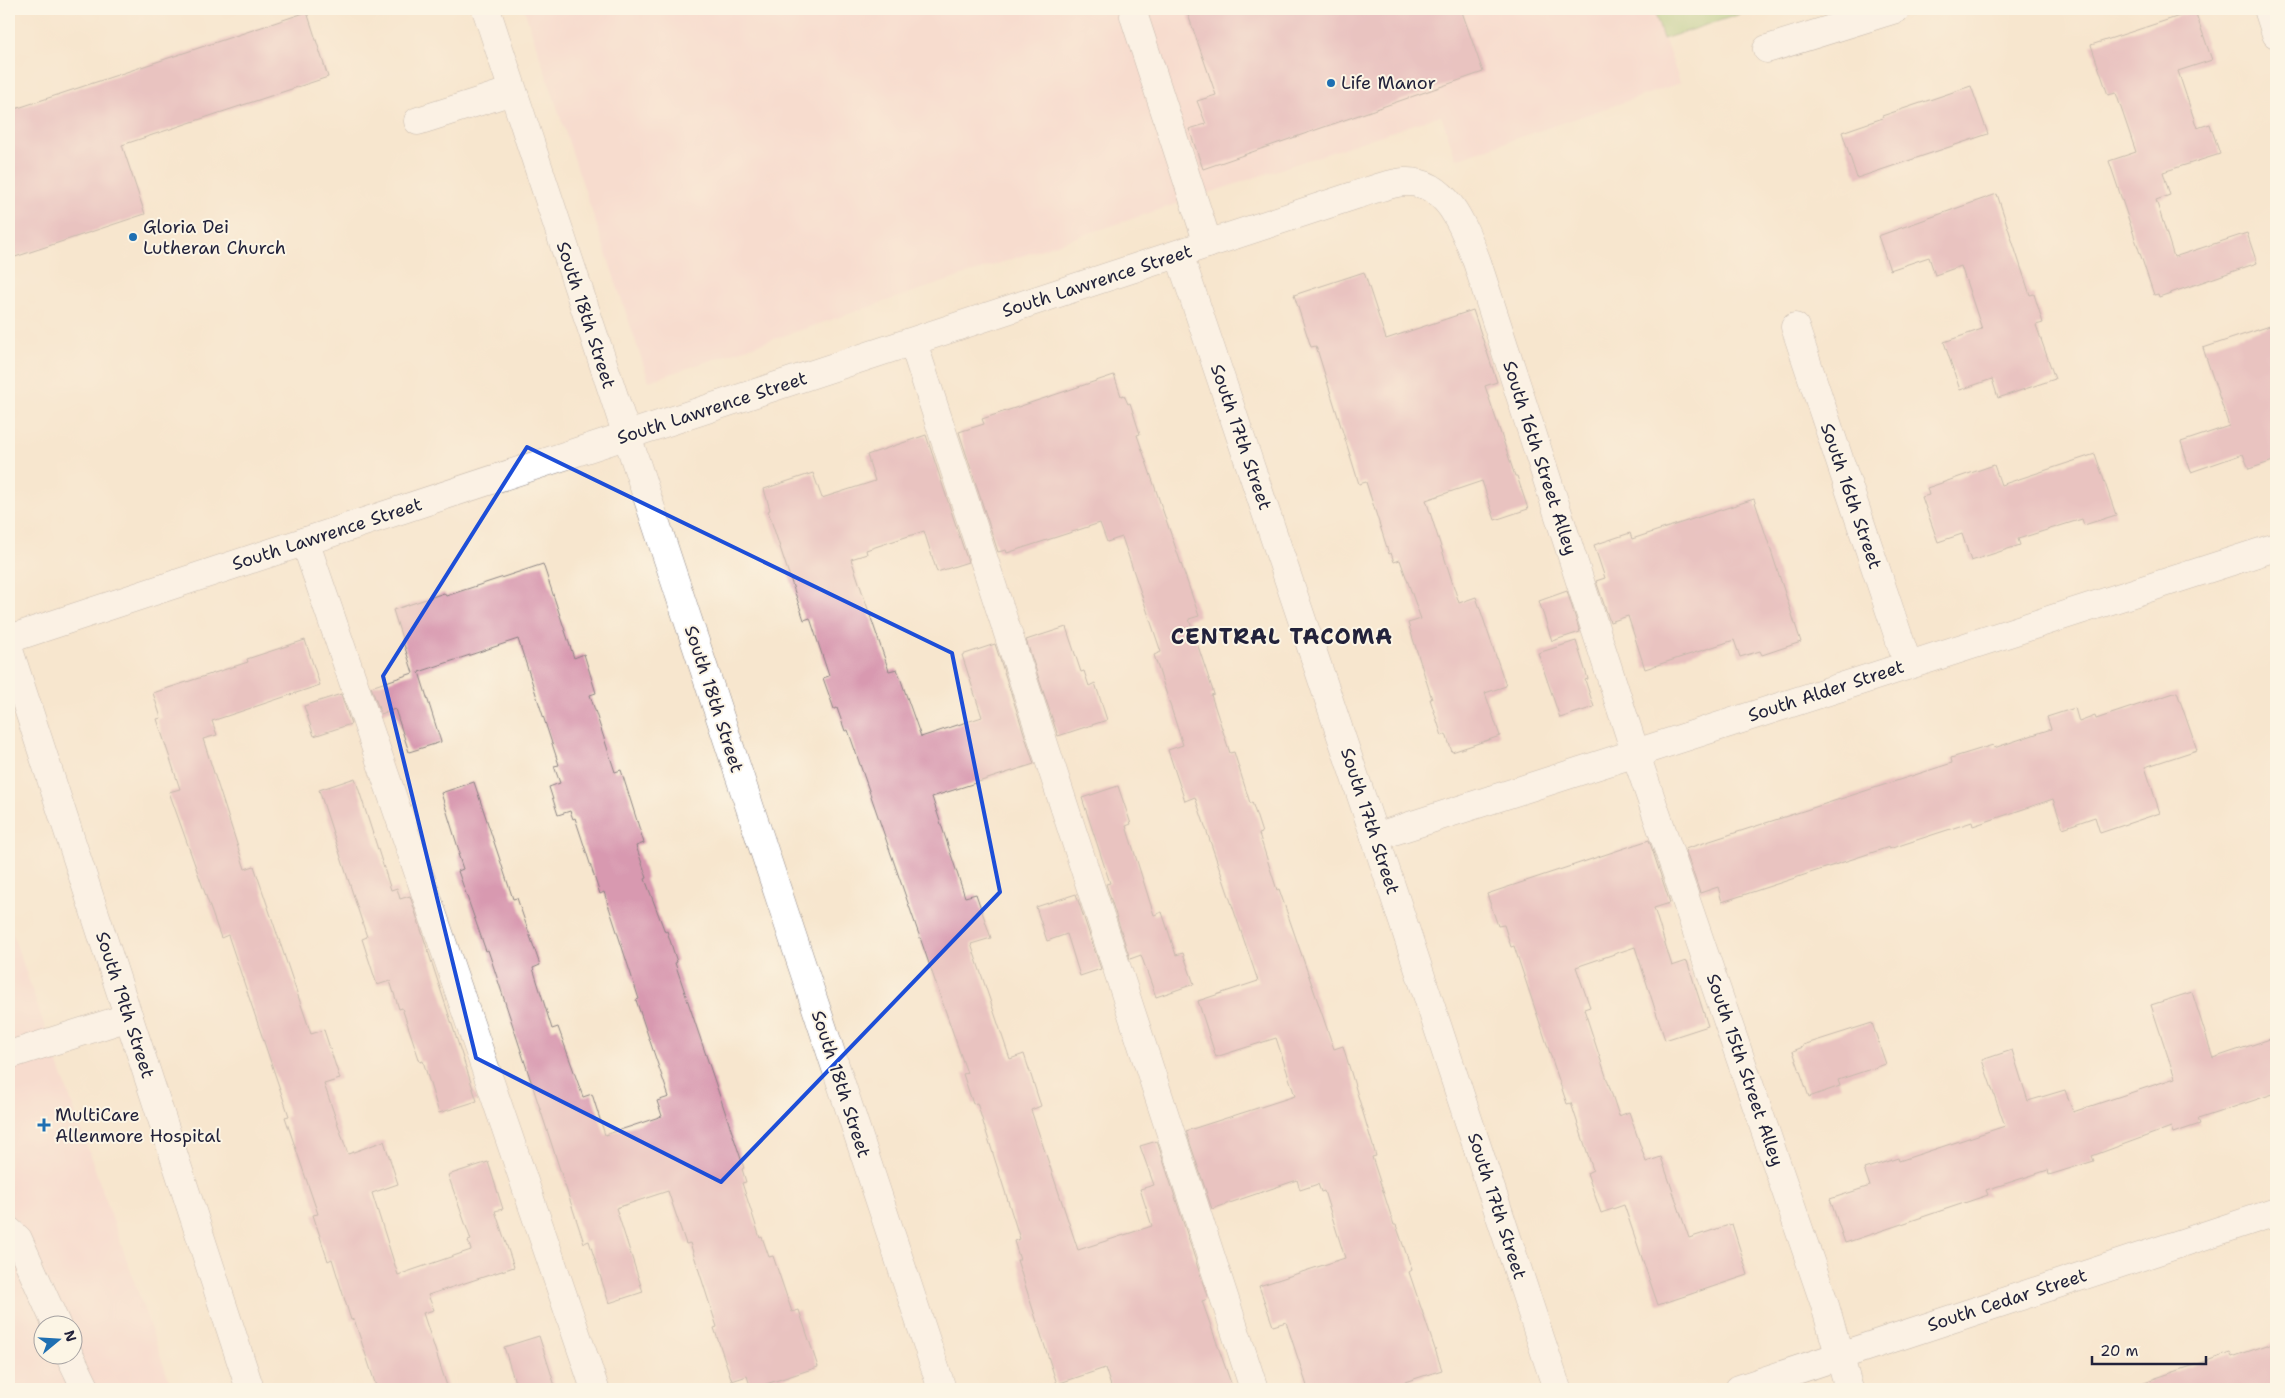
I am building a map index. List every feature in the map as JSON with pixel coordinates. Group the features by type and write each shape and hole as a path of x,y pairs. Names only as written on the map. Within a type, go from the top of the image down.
{"street":[{"name":"South 18th Street","path":"486,9 942,1389"},
{"path":"1135,9 1134,16 1208,244"},
{"path":"1767,49 1896,9"},
{"path":"2268,9 2276,34"},
{"path":"418,121 512,91"},
{"name":"South Lawrence Street","path":"9,639 1356,195 1405,182 1417,183"},
{"name":"South 16th Street Alley","path":"1417,183 1437,190 1452,210 1467,236 1635,752"},
{"name":"South 17th Street","path":"1179,254 1375,837 1557,1389"},
{"name":"South 16th Street","path":"1795,327 1908,665"},
{"path":"913,342 1254,1389"},
{"path":"306,541 595,1389"},
{"name":"South Alder Street","path":"1375,837 2276,547"},
{"name":"South 19th Street","path":"9,650 250,1389"},
{"name":"South 15th Street Alley","path":"1635,752 1818,1284 1849,1389"},
{"path":"9,1055 129,1017"},
{"name":"South Cedar Street","path":"1739,1389 2276,1212"},
{"path":"9,1231 18,1239 53,1316"},
{"path":"75,1366 86,1389"}],"highlighted area":[{"path":"527,447 952,653 1000,892 721,1182 476,1058 383,676"}],"shaded area":[{"path":"524,9 1654,9 1680,83 1456,159 1441,115 649,381"},
{"name":"MultiCare Allenmore Hospital","path":"9,924 172,1389 9,1389"}],"green space":[{"path":"1654,9 1756,9 1663,39"}],"building":[{"name":"Life Manor","path":"1186,9 1461,9 1483,72 1203,169 1189,129 1206,124 1197,101 1216,95"},
{"path":"2195,11 2212,60 2178,71 2197,128 2210,124 2220,154 2163,172 2170,195 2156,200 2174,257 2247,233 2257,263 2159,297 2158,294 2154,295 2109,161 2136,152 2116,93 2108,95 2091,45"},
{"name":"Gloria Dei Lutheran Church","path":"307,12 328,77 122,145 145,214 9,259 9,111"},
{"path":"1971,86 1988,134 1857,178 1842,132 1883,118 1882,116"},
{"path":"1997,194 2030,295 2034,294 2043,323 2036,325 2055,379 1998,398 1992,379 1960,390 1944,342 1982,329 1961,266 1935,275 1929,257 1890,270 1878,236"},
{"path":"1364,272 1386,339 1473,310 1497,382 1485,386 1528,509 1495,520 1482,481 1426,500 1459,603 1476,597 1506,686 1485,693 1500,736 1452,752 1446,734 1442,736 1408,623 1421,619 1400,560 1394,562 1391,553 1389,554 1366,482 1359,484 1316,346 1311,347 1294,295"},
{"path":"2276,324 2276,460 2249,469 2243,454 2191,472 2181,442 2229,426 2203,348"},
{"path":"1114,375 1121,396 1124,395 1128,404 1130,403 1140,434 1137,435 1199,616 1189,619 1214,694 1211,695 1230,753 1234,752 1250,803 1252,802 1262,833 1259,834 1277,890 1279,889 1334,1049 1343,1046 1376,1156 1372,1157 1394,1225 1396,1225 1412,1270 1409,1272 1442,1370 1383,1389 1308,1389 1286,1322 1273,1326 1259,1286 1345,1258 1324,1191 1321,1192 1318,1184 1300,1190 1297,1180 1212,1209 1186,1131 1295,1096 1276,1038 1216,1057 1198,1001 1258,981 1195,797 1185,801 1168,750 1183,745 1154,655 1161,652 1122,537 1107,542 1100,523 1007,553 1006,550 998,552 959,432 984,424 982,419"},
{"path":"926,435 968,562 937,572 924,531 866,550 867,554 851,559 889,671 897,669 921,737 982,717 962,655 995,644 1034,764 932,797 965,897 976,894 991,938 971,944 1010,1059 1024,1054 1041,1106 1031,1110 1078,1250 1152,1226 1140,1189 1154,1185 1140,1146 1157,1141 1208,1299 1202,1301 1233,1389 1112,1389 1105,1368 1057,1384 1017,1260 1020,1260 1014,1241 1020,1239 977,1103 973,1104 963,1074 967,1073 848,730 845,731 837,708 834,709 823,678 829,676 810,618 804,620 768,511 770,510 764,489 813,473 822,498 875,481 867,455"},
{"path":"2095,454 2116,515 2084,525 2082,519 2018,539 2020,545 1971,561 1962,534 1938,542 1922,497 1929,495 1927,488 1994,465 2001,485"},
{"path":"1754,499 1801,642 1762,655 1760,651 1740,657 1734,640 1645,669 1628,616 1610,622 1596,581 1605,578 1594,545 1630,533 1632,539"},
{"path":"543,564 574,658 584,654 596,693 590,695 615,772 621,770 644,843 636,846 647,878 645,879 665,932 667,931 677,962 675,963 744,1168 742,1169 746,1182 742,1183 760,1238 762,1237 769,1257 773,1256 792,1312 799,1310 818,1367 751,1389 747,1376 732,1381 714,1328 717,1327 690,1243 686,1244 668,1191 616,1208 643,1292 609,1303 589,1241 584,1243 488,950 486,951 458,871 463,869 458,854 460,854 441,793 474,782 513,899 517,898 540,965 533,968 552,1029 558,1027 583,1097 592,1094 605,1135 662,1116 657,1101 669,1097 636,1000 639,999 604,892 600,894 575,818 573,819 570,811 558,815 549,787 560,783 554,766 559,765 518,639 419,672 441,742 409,752 395,709 381,714 371,687 413,673 393,610 444,593 446,596"},
{"path":"1567,591 1580,632 1552,641 1539,601"},
{"path":"1066,627 1081,672 1084,671 1089,686 1095,683 1107,720 1058,736 1026,640"},
{"path":"305,640 320,685 212,721 217,735 203,739 245,869 254,866 311,1034 324,1030 340,1079 324,1084 348,1154 384,1141 398,1184 372,1193 398,1275 471,1250 468,1241 471,1240 448,1175 488,1162 503,1209 495,1211 514,1267 428,1295 434,1310 423,1313 448,1389 377,1389 354,1319 351,1320 332,1259 328,1261 313,1215 318,1214 285,1117 289,1116 228,935 221,938 169,792 180,789 157,719 161,718 153,693 248,662 247,659"},
{"path":"1576,641 1588,679 1585,680 1594,707 1560,718 1538,653"},
{"path":"2177,692 2197,750 2145,767 2160,813 2100,833 2095,817 2063,828 2053,799 1973,826 1972,822 1889,849 1889,847 1722,902 1718,887 1700,893 1685,849 1952,763 1951,758 1993,745 1994,748 2051,729 2047,717 2075,708 2079,722 2095,716 2096,719"},
{"path":"341,694 351,724 314,736 304,706"},
{"path":"355,778 391,890 397,888 400,899 410,896 477,1101 439,1113 423,1061 420,1062 402,1008 399,1009 390,981 377,985 362,939 367,937 319,790"},
{"path":"1118,786 1131,824 1126,826 1154,915 1162,912 1176,955 1183,953 1194,984 1156,997 1141,955 1130,959 1106,884 1110,883 1082,798"},
{"path":"1649,840 1670,903 1654,908 1672,966 1687,961 1708,1026 1665,1040 1635,947 1576,967 1590,1007 1584,1009 1619,1116 1629,1112 1646,1162 1661,1157 1689,1238 1732,1224 1748,1275 1658,1305 1624,1205 1601,1213 1587,1173 1593,1170 1571,1103 1567,1104 1514,946 1511,947 1504,925 1498,926 1487,894"},
{"path":"1076,894 1101,969 1080,976 1067,934 1047,941 1036,907"},
{"path":"2192,992 2213,1058 2276,1037 2276,1093 2198,1119 2200,1124 2173,1133 2171,1127 2092,1156 2094,1161 2049,1175 2048,1170 1986,1190 1988,1195 1845,1243 1830,1199 1870,1186 1864,1169 1898,1158 1899,1161 2005,1126 1982,1060 2012,1050 2028,1101 2065,1090 2073,1112 2175,1078 2151,1005"},
{"path":"1872,1023 1886,1064 1838,1080 1840,1086 1809,1097 1793,1051 1803,1047 1803,1045"},
{"path":"539,1336 556,1389 517,1389 504,1347"},
{"path":"2276,1342 2276,1389 2142,1389 2141,1383 2230,1353 2232,1357"}],"place":[{"name":"Life Manor","path":"1331,83"},
{"name":"Gloria Dei Lutheran Church","path":"133,237"},
{"name":"MultiCare Allenmore Hospital","path":"44,1125"}],"district":[{"name":"CENTRAL TACOMA","path":"1282,636"}]}
